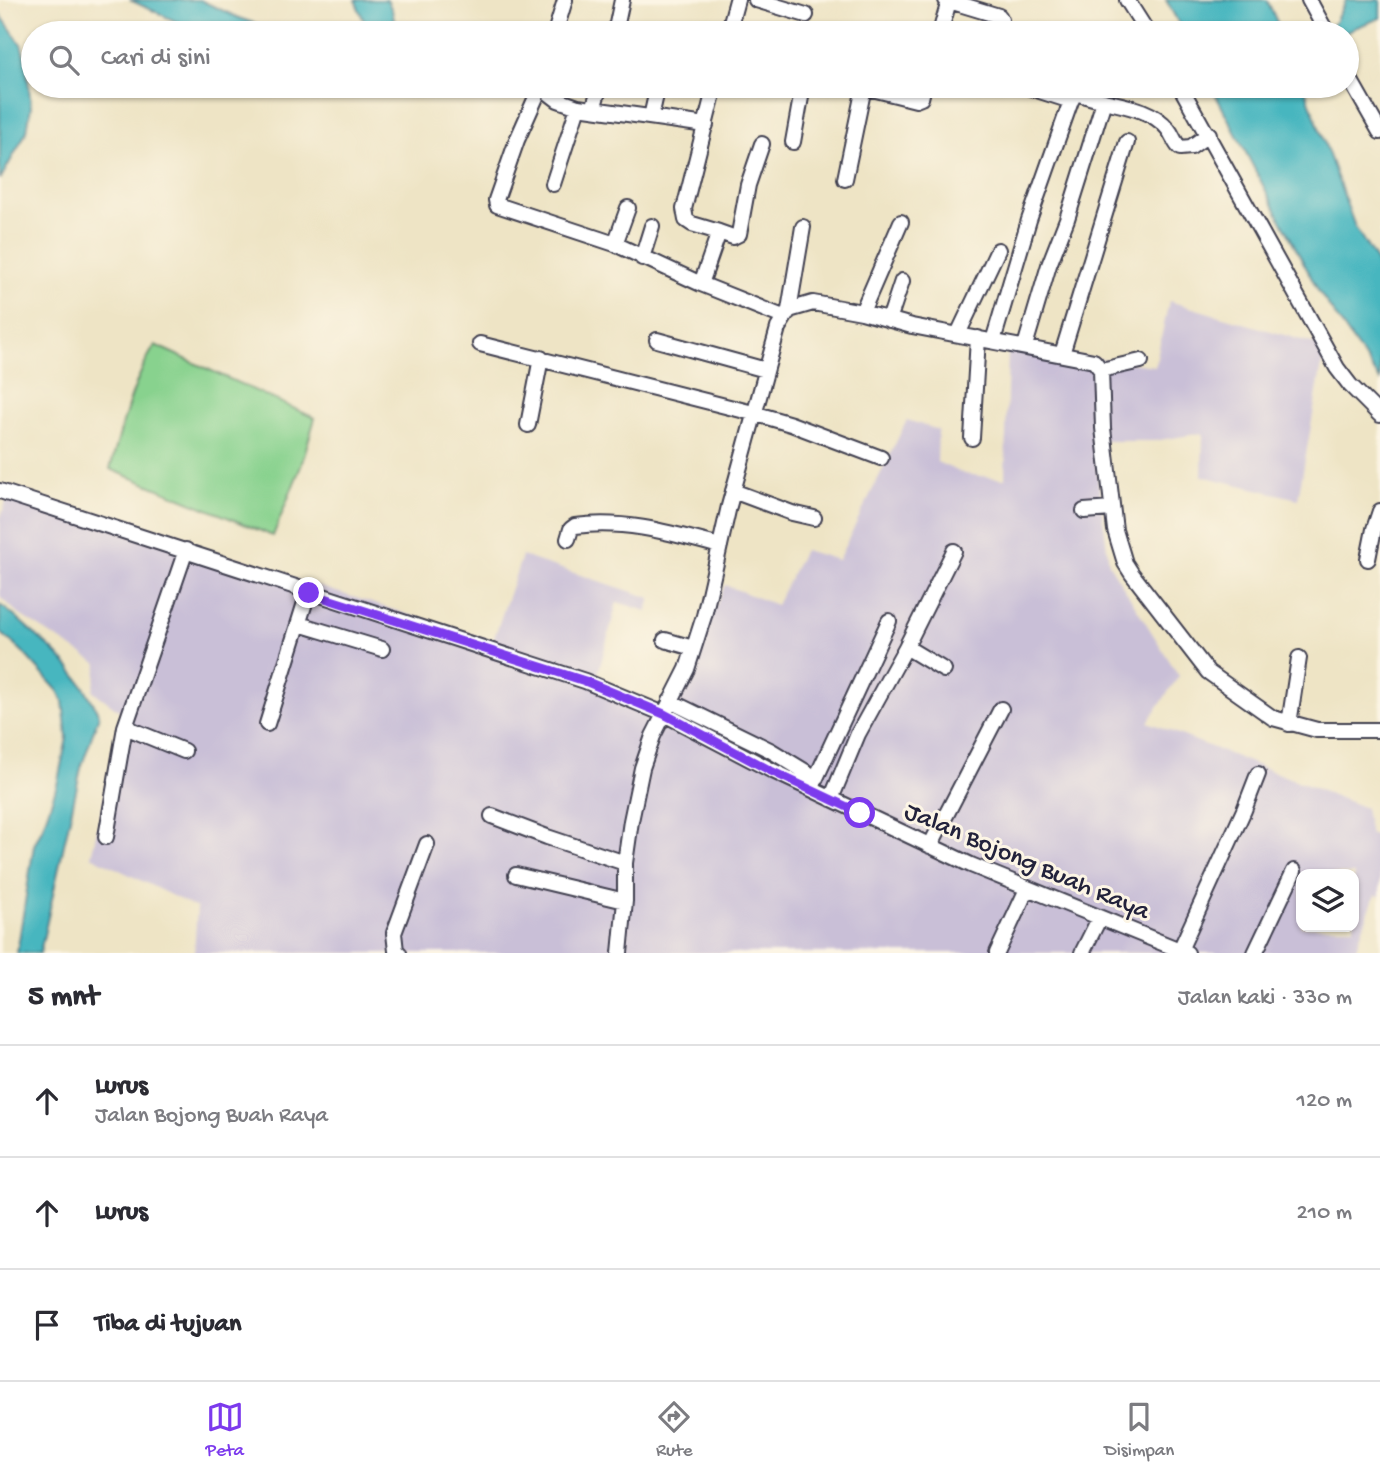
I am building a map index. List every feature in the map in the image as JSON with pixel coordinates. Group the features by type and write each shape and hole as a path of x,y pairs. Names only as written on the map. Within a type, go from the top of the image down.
{"street":[{"path":"559,21 565,0"},
{"path":"618,21 622,0"},
{"path":"731,21 737,0"},
{"path":"755,0 806,15"},
{"path":"1127,0 1140,21"},
{"path":"1309,0 1321,21"},
{"path":"949,21 962,2 999,16 1001,21"},
{"path":"1359,95 1380,132"},
{"path":"536,98 514,148 495,203 615,244 701,284 786,314 813,303 985,340 1089,358 1098,364 1101,370 1103,428 1112,509 1125,563 1208,672 1273,718 1289,724 1317,730 1380,730"},
{"path":"556,98 578,107 706,125"},
{"path":"593,109 596,98"},
{"path":"651,117 655,98"},
{"path":"712,98 684,209 686,220 733,237 739,234 748,185 762,144"},
{"path":"793,142 801,98"},
{"path":"845,179 860,98"},
{"path":"1062,98 1072,101"},
{"path":"972,438 985,340 1073,98"},
{"path":"1093,98 1150,115 1167,127 1180,148 1191,147 1209,134"},
{"path":"1187,98 1337,368 1380,415"},
{"path":"1025,346 1104,101"},
{"path":"553,184 578,107"},
{"path":"1062,354 1127,142"},
{"path":"615,244 628,208"},
{"path":"862,312 901,222"},
{"path":"642,258 653,226"},
{"path":"620,953 625,901 625,863 642,768 687,669 710,593 753,413 786,314 803,227"},
{"path":"701,284 719,232"},
{"path":"958,334 998,250"},
{"path":"889,320 902,281"},
{"path":"657,340 766,370"},
{"path":"480,344 753,413 791,424 881,458"},
{"path":"528,425 541,358"},
{"path":"1101,370 1141,360"},
{"name":"Jalan Bojong Buah Raya","path":"0,491 667,708 814,784 831,799 930,846 1099,919 1183,951"},
{"path":"733,491 792,513 814,518"},
{"path":"1084,511 1112,509"},
{"path":"1368,559 1380,511"},
{"path":"568,539 575,526 624,524 651,528 720,546"},
{"path":"106,836 125,727 186,550"},
{"path":"831,799 858,734 954,551"},
{"path":"267,724 309,593"},
{"path":"814,784 889,621"},
{"path":"299,624 382,649"},
{"path":"665,640 693,648"},
{"path":"906,647 944,670"},
{"path":"1289,724 1299,658"},
{"path":"930,846 1001,709"},
{"path":"125,727 184,751"},
{"path":"1183,951 1258,774"},
{"path":"492,816 547,838 625,863"},
{"path":"399,953 396,951 394,933 427,845"},
{"path":"1255,953 1294,871"},
{"path":"516,875 625,901"},
{"path":"997,953 1027,889"},
{"path":"1082,953 1099,919"}],"shaded area":[{"path":"1169,301 1325,347 1298,499 1202,476 1203,433 1153,441 1093,441 1109,564 1179,676 1148,722 1365,808 1370,835 1380,835 1380,896 1375,895 1354,953 194,953 197,908 91,856 124,714 93,691 98,664 20,615 0,597 0,519 10,490 493,641 522,556 651,598 647,611 617,602 596,682 671,709 725,585 776,605 804,550 838,560 907,420 938,430 937,462 964,474 1005,479 1008,347 1155,366"}],"green space":[{"path":"155,345 315,418 301,466 273,536 110,469 134,389"}],"water":[{"path":"130,0 200,0 248,21 175,21"},
{"path":"355,0 387,0 394,21 364,21"},
{"path":"1166,0 1267,0 1277,21 1177,21"},
{"path":"1346,0 1380,0 1380,18 1359,26 1359,21 1336,21"},
{"path":"0,14 21,44 21,98 30,98 31,107 27,131 0,180"},
{"path":"1217,98 1308,98 1355,227 1380,267 1380,380 1319,292"},
{"path":"0,605 70,668 99,715 81,768 40,953 17,953 34,845 57,785 67,738 63,701 58,691 21,650 0,632"}],"route":[{"path":"309,593 585,681 664,714 771,771 860,813"}]}
